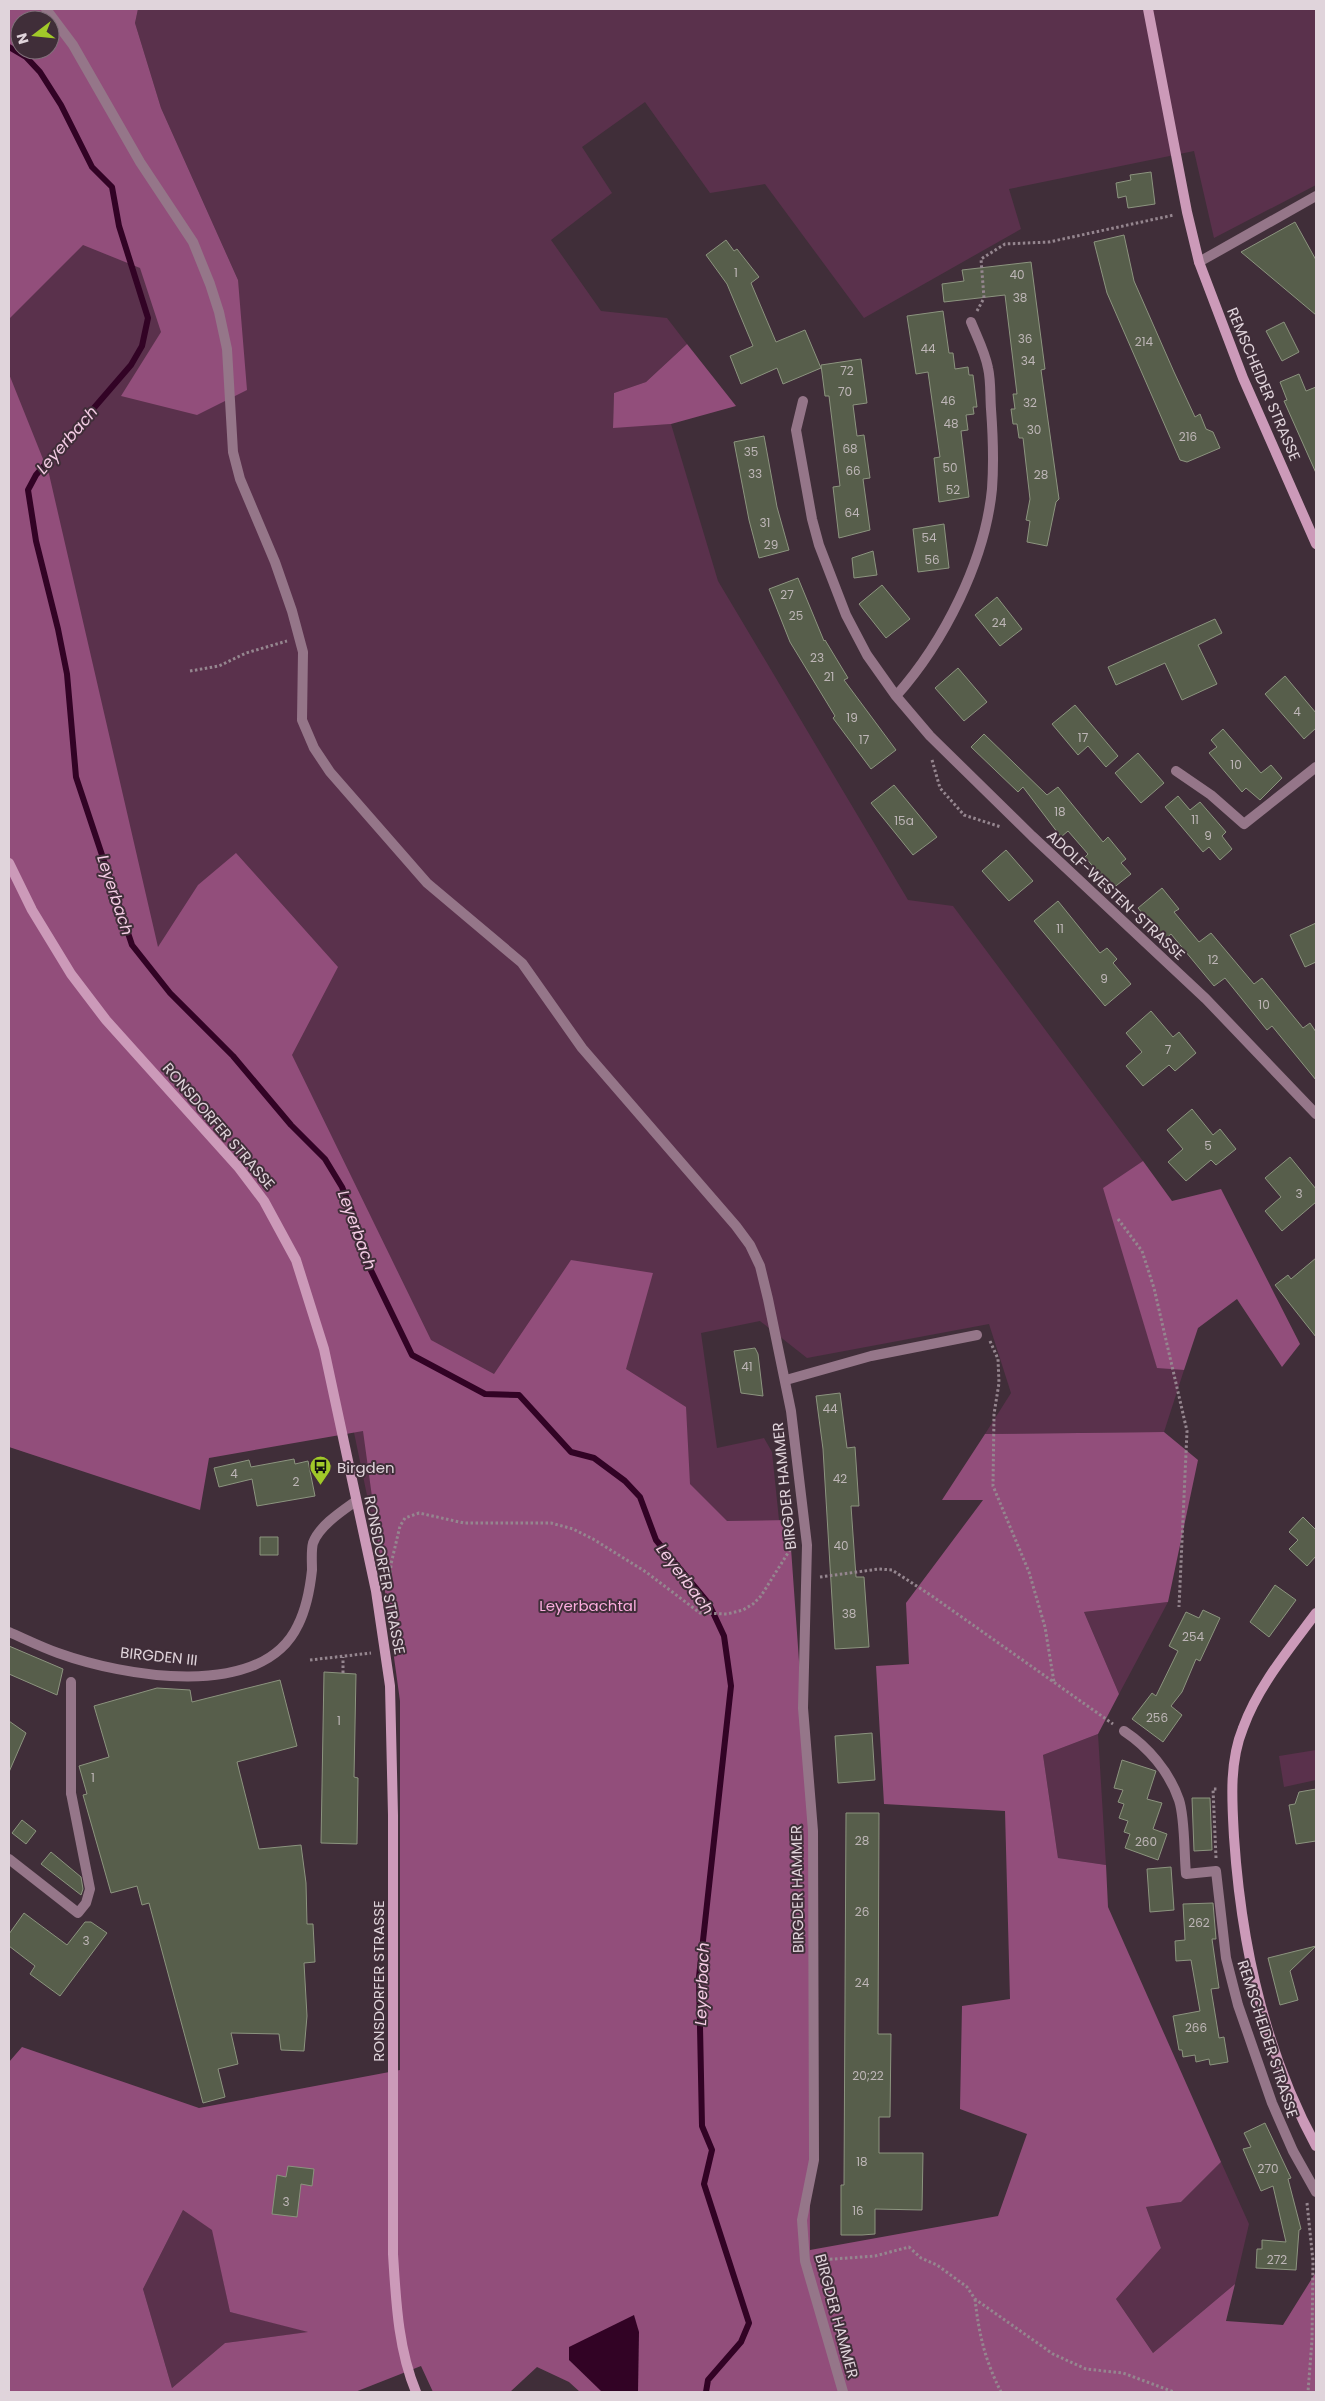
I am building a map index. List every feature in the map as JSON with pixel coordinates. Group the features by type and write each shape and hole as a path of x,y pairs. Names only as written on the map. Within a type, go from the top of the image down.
{"main road":[{"name":"REMSCHEIDER STRASSE","path":"1148,9 1187,212 1199,262 1243,378 1316,544"},
{"name":"RONSDORFER STRASSE","path":"9,863 32,910 70,974 106,1020 240,1168 264,1201 296,1260 324,1350 376,1591 390,1686 392,1746 393,2254 397,2312 408,2372 416,2392"},
{"name":"REMSCHEIDER STRASSE","path":"1316,1613 1273,1673 1249,1713 1236,1753 1232,1789 1235,1853 1244,1926 1262,2011 1288,2084 1316,2146"}],"street":[{"name":"BIRGDER HAMMER","path":"46,9 73,45 140,162 192,242 210,284 219,312 227,348 233,452 240,479 275,562 300,638 305,669 302,720 306,732 320,758 427,883 522,963 582,1048 736,1226 750,1245 760,1266 786,1380 804,1513 808,1578 803,1708 813,1831 814,2160 802,2220 805,2261 843,2392"},
{"path":"1199,262 1316,196"},
{"path":"896,696 910,680 943,630 974,562 984,531 992,490 994,447 988,368 971,322"},
{"name":"ADOLF-WESTEN-STRASSE","path":"803,401 796,430 812,518 819,545 846,615 867,655 896,696 930,736 1032,836 1206,999 1316,1114"},
{"path":"1176,771 1211,795 1244,824 1316,767"},
{"path":"786,1380 871,1356 977,1335"},
{"name":"BIRGDEN III","path":"9,1632 59,1653 134,1672 187,1678 225,1674 252,1667 273,1656 289,1642 306,1605 311,1582 313,1543 330,1520 356,1501"},
{"path":"9,1859 78,1913 86,1903 90,1889 71,1793 71,1682"},
{"name":"REMSCHEIDER STRASSE","path":"1124,1731 1140,1742 1155,1758 1179,1801 1186,1874 1216,1871 1226,1958 1238,2005 1272,2103 1293,2151 1316,2192"}],"path":[{"path":"971,322 984,298 981,259 1005,244 1049,242 1155,220"},
{"path":"190,671 219,666 264,646 300,638"},
{"path":"930,736 930,751 940,788 964,815 1006,830"},
{"path":"1118,1219 1142,1252 1151,1279 1187,1431 1179,1607"},
{"path":"977,1335 989,1338 998,1359 999,1383 994,1414 993,1486 1029,1572 1045,1628 1054,1682"},
{"path":"376,1591 389,1589 398,1534 405,1518 419,1513 464,1523 551,1523 572,1529 593,1539 646,1572 700,1613 727,1614 743,1610 761,1596 788,1556 794,1539"},
{"path":"808,1578 879,1569 892,1570 1124,1731"},
{"path":"310,1660 369,1653"},
{"path":"343,1657 343,1673"},
{"path":"1213,1789 1216,1849"},
{"path":"1307,2202 1313,2260 1312,2340 1308,2392"},
{"path":"805,2261 875,2256 909,2247 921,2258 937,2265 967,2287 975,2299 1054,2354 1086,2369 1124,2373 1174,2392"},
{"path":"975,2299 979,2335 989,2368 1001,2392"}],"green space":[{"name":"Leyerbachtal","path":"9,9 10,60 58,60 238,280 161,108 135,23 138,9 1316,9 1316,185 1214,238 1194,151 1009,189 1021,229 864,318 765,184 710,193 645,102 582,147 612,193 551,240 601,311 667,318 687,344 646,382 614,393 613,427 671,424 718,581 908,900 953,906 1143,1161 1104,1188 1157,1367 1184,1370 1164,1432 985,1434 1011,1393 989,1324 807,1358 760,1321 701,1333 717,1448 764,1438 772,1452 782,1549 798,2254 841,2335 404,1721 389,1602 331,1321 9,824"},
{"path":"9,9 138,9 135,23 161,108 238,280 247,390 197,415 121,396 161,332 140,268 83,245 9,319"},
{"path":"687,344 736,406 671,424 613,428 614,393 646,382"},
{"name":"Leyerbachtal","path":"9,374 49,474 158,947 198,885 236,853 338,967 292,1055 431,1340 494,1374 571,1260 653,1273 626,1369 686,1407 690,1484 727,1521 789,1520 809,1802 810,2250 998,2216 1027,2134 960,2109 962,2006 1010,1999 1005,1811 884,1804 876,1666 909,1664 906,1603 983,1500 942,1500 985,1434 1164,1432 1198,1460 1168,1602 1084,1612 1119,1694 1098,1734 1043,1755 1058,1858 1106,1865 1108,1907 1221,2162 1181,2202 1146,2207 1161,2248 1116,2299 1153,2353 1235,2284 1226,2321 1283,2325 1316,2272 1316,2392 580,2392 569,2382 537,2367 510,2392 433,2392 421,2366 355,2392 9,2392 9,2062 22,2047 199,2108 400,2070 400,1701 363,1431 209,1458 200,1510 9,1447","holes":["183,2210 212,2230 230,2312 308,2332 225,2343 172,2388 143,2289"]},
{"path":"1143,1161 1172,1201 1221,1189 1300,1344 1282,1367 1237,1299 1198,1328 1184,1370 1157,1368 1103,1188"},
{"path":"1168,1602 1119,1694 1084,1612"},
{"path":"1098,1734 1106,1865 1058,1858 1043,1755"},
{"path":"1316,1750 1316,1780 1284,1787 1279,1756"},
{"path":"1221,2162 1249,2224 1235,2284 1153,2353 1116,2299 1161,2248 1146,2207 1181,2202"},
{"path":"183,2210 213,2230 230,2312 310,2332 225,2343 172,2388 143,2289"}],"shaded area":[{"path":"634,2315 639,2332 638,2392 602,2392 569,2360 569,2347"}],"building":[{"path":"1151,172 1155,204 1128,208 1126,196 1118,198 1116,183 1131,180 1130,175"},
{"path":"1295,222 1316,260 1316,315 1241,252"},
{"path":"1124,235 1134,281 1174,372 1195,417 1200,414 1206,429 1213,432 1220,448 1187,462 1180,460 1107,293 1094,242"},
{"path":"726,240 734,251 737,249 759,277 751,283 776,342 805,330 821,368 783,384 777,368 741,384 730,356 753,346 727,284 706,255"},
{"path":"1031,262 1045,369 1041,370 1059,499 1056,502 1047,546 1027,542 1030,521 1026,520 1030,499 1023,438 1019,438 1017,424 1013,424 1011,409 1015,409 1013,394 1017,394 1005,295 944,302 942,284 964,281 962,270"},
{"path":"943,311 949,353 953,353 955,369 968,367 969,375 973,375 977,407 973,407 974,414 966,415 968,430 961,431 969,497 939,502 934,458 940,457 928,372 916,374 907,316"},
{"path":"1284,322 1299,352 1282,361 1266,331"},
{"path":"861,359 867,403 853,405 857,436 864,435 870,478 863,479 870,530 839,538 833,487 840,486 829,396 825,396 821,365"},
{"path":"1299,374 1306,391 1316,387 1316,473 1284,401 1287,400 1280,382"},
{"path":"764,436 777,507 789,550 759,558 749,520 734,442"},
{"path":"944,524 949,568 918,572 913,529"},
{"path":"873,551 877,575 854,578 852,558"},
{"path":"798,578 824,641 848,678 844,680 896,750 871,769 833,718 835,716 790,642 769,589"},
{"path":"882,585 910,619 886,638 859,604"},
{"path":"997,597 1022,629 1000,646 975,615"},
{"path":"1215,619 1222,633 1198,645 1217,684 1182,700 1165,663 1116,685 1108,667"},
{"path":"958,668 987,702 964,721 935,688"},
{"path":"1285,676 1316,713 1316,728 1304,739 1265,694"},
{"path":"1075,705 1118,756 1106,767 1088,746 1078,755 1052,724"},
{"path":"1223,729 1261,773 1271,765 1282,778 1260,800 1246,788 1242,792 1209,753 1217,747 1211,740"},
{"path":"984,734 1047,795 1058,787 1103,842 1108,837 1126,859 1121,863 1131,874 1112,889 1085,857 1088,854 1068,831 1061,837 1023,787 1018,792 971,747"},
{"path":"1138,753 1164,783 1141,803 1115,773"},
{"path":"894,785 937,837 913,855 871,803"},
{"path":"1178,796 1190,810 1200,802 1226,832 1222,836 1232,849 1220,860 1209,847 1203,852 1165,807"},
{"path":"1006,850 1033,881 1009,901 982,871"},
{"path":"1162,888 1179,909 1174,912 1199,942 1211,933 1254,984 1262,978 1303,1028 1310,1023 1316,1032 1316,1080 1272,1026 1267,1030 1225,978 1214,986 1171,934 1164,940 1138,908"},
{"path":"1058,901 1100,953 1107,948 1117,959 1113,963 1131,984 1105,1006 1034,921"},
{"path":"1316,923 1316,962 1305,967 1290,935"},
{"path":"1151,1011 1173,1037 1179,1032 1196,1053 1175,1071 1169,1065 1143,1086 1126,1066 1142,1052 1126,1033"},
{"path":"1192,1109 1213,1135 1220,1129 1236,1149 1216,1165 1211,1160 1186,1181 1168,1162 1183,1149 1167,1130"},
{"path":"1290,1157 1316,1189 1316,1202 1282,1231 1265,1211 1281,1197 1265,1178"},
{"path":"1316,1258 1316,1337 1275,1285 1288,1275 1291,1279"},
{"path":"755,1348 758,1354 763,1396 741,1393 734,1351"},
{"path":"840,1393 847,1448 855,1447 859,1506 851,1506 856,1577 864,1577 869,1647 835,1649 823,1449 816,1396"},
{"path":"294,1459 295,1464 308,1461 315,1496 257,1506 252,1479 219,1487 214,1468 249,1460 251,1467"},
{"path":"1303,1517 1316,1530 1316,1556 1307,1566 1289,1549 1298,1540 1289,1532"},
{"path":"260,1537 278,1537 278,1555 260,1555"},
{"path":"1275,1585 1296,1600 1269,1637 1250,1622"},
{"path":"1203,1610 1220,1618 1200,1661 1196,1659 1182,1692 1171,1706 1182,1715 1163,1742 1132,1719 1152,1693 1156,1696 1178,1651 1169,1646 1186,1612 1199,1618"},
{"path":"9,1646 63,1669 57,1695 9,1674"},
{"path":"324,1672 356,1674 354,1777 358,1778 357,1844 321,1843"},
{"path":"280,1680 297,1746 237,1762 259,1849 301,1845 306,1883 307,1924 313,1924 315,1962 304,1963 307,2016 304,2051 281,2050 279,2034 231,2033 238,2064 218,2069 225,2097 203,2103 149,1903 142,1905 137,1886 111,1893 83,1795 87,1794 79,1766 109,1757 94,1706 157,1688 190,1690 192,1702"},
{"path":"9,1721 26,1733 9,1772"},
{"path":"872,1733 875,1780 838,1783 835,1736"},
{"path":"1122,1760 1156,1771 1147,1799 1162,1803 1153,1829 1167,1834 1158,1860 1125,1848 1130,1834 1124,1832 1128,1821 1119,1818 1124,1804 1118,1802 1123,1790 1114,1788"},
{"path":"1316,1789 1316,1841 1296,1844 1289,1805 1295,1804 1299,1792"},
{"path":"1192,1798 1210,1798 1212,1850 1194,1851"},
{"path":"846,1813 879,1813 878,2034 891,2034 890,2117 879,2117 879,2153 923,2153 922,2210 875,2209 875,2234 862,2235 841,2235 841,2185 844,2185"},
{"path":"22,1820 36,1831 26,1844 12,1833"},
{"path":"51,1852 81,1877 83,1889 81,1895 41,1864"},
{"path":"1171,1867 1174,1910 1150,1912 1147,1869"},
{"path":"1213,1903 1216,1939 1212,1939 1219,1988 1211,1989 1219,2038 1224,2037 1228,2062 1210,2065 1209,2059 1196,2062 1195,2055 1183,2057 1182,2050 1179,2050 1173,2016 1200,2011 1191,1960 1176,1961 1175,1941 1185,1940 1183,1904"},
{"path":"24,1913 67,1945 85,1922 91,1922 107,1933 60,1996 30,1974 35,1966 9,1946 9,1934"},
{"path":"1316,1946 1290,1971 1298,2000 1280,2005 1268,1958"},
{"path":"1265,2123 1291,2178 1288,2179 1301,2229 1299,2230 1296,2270 1256,2268 1257,2249 1262,2249 1262,2240 1286,2242 1273,2186 1261,2191 1243,2149 1251,2147 1244,2133"},
{"path":"288,2166 314,2169 312,2186 301,2184 297,2217 272,2214 277,2175 286,2177"}],"waterway":[{"name":"Leyerbach","path":"9,47 26,57 40,72 61,105 92,167 112,187 119,226 148,318 142,346 131,365 36,475 28,490 36,541 67,674 76,777 132,945 170,993 233,1056 291,1125 325,1159 342,1187 353,1214 364,1256 412,1355 485,1394 519,1395 571,1452 594,1458 625,1481 640,1497 656,1540 709,1604 724,1636 731,1686 699,1977 702,2126 712,2150 704,2184 749,2323 741,2342 708,2380 706,2392"}],"place":[{"name":"Birgden","path":"321,1486"}]}
